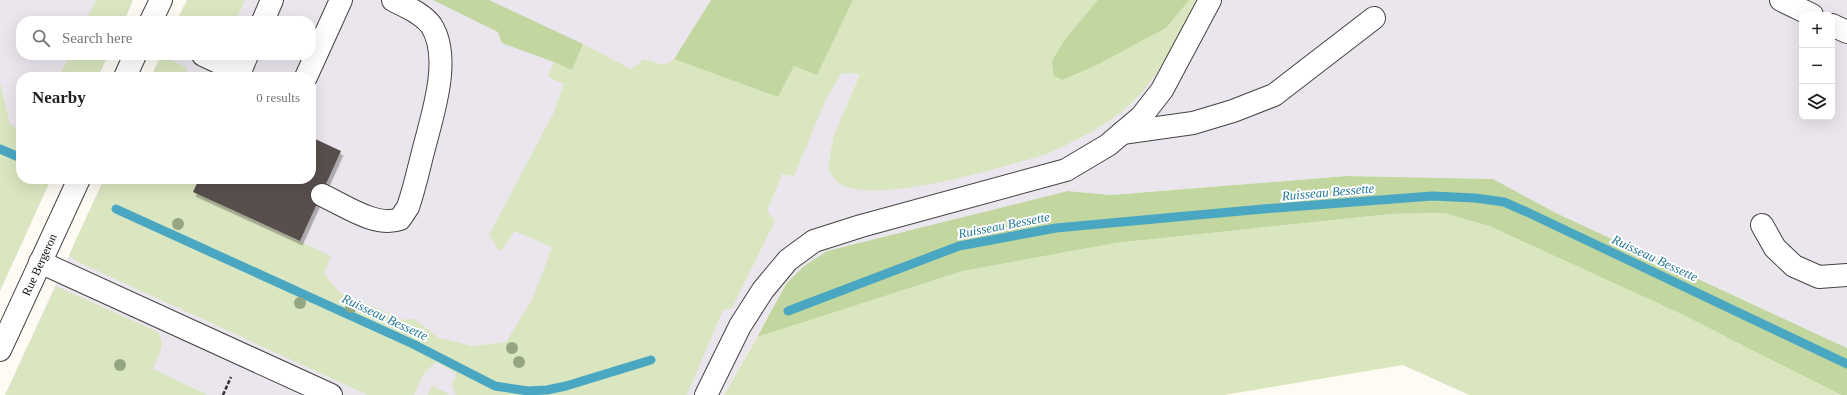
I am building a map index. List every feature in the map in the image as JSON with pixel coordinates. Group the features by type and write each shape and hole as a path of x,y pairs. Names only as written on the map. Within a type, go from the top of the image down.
{"street":[{"path":"153,16 161,0"},
{"path":"265,16 272,0"},
{"path":"316,54 340,0"},
{"path":"322,195 370,218 385,222 400,219 408,207 439,87 439,49 435,34 430,24 413,10 393,0"},
{"path":"706,395 740,326 763,290 788,260 814,241 861,226 1066,170 1108,145 1141,117 1162,90 1210,0"},
{"path":"1781,0 1806,12"},
{"path":"1122,133 1193,123 1233,111 1274,95 1374,18"},
{"path":"1835,26 1847,32"},
{"path":"127,72 133,60"},
{"path":"214,60 240,72 245,60"},
{"path":"308,72 314,60"},
{"name":"Rue Bergeron","path":"0,350 76,184"},
{"path":"1762,225 1775,248 1794,266 1819,277 1847,275"},
{"path":"40,262 331,395"}],"shaded area":[{"path":"0,0 133,0 126,16 16,16 16,60 106,60 100,72 16,72 16,184 49,184 0,291"},
{"path":"187,0 711,0 674,59 860,74 833,137 828,169 1052,152 1105,124 1134,102 1157,72 1197,0 1847,0 1847,348 1556,213 1493,179 1346,176 1111,195 1068,191 786,284 724,395 5,395 102,184 316,184 316,72 153,72 159,60 316,60 316,16 179,16"}],"green space":[{"path":"96,0 133,0 126,16 88,16"},
{"path":"187,0 245,0 238,16 179,16"},
{"path":"433,0 489,0 583,44 572,70 502,43 498,32"},
{"path":"711,0 853,0 817,75 794,66 778,97 674,59"},
{"path":"853,0 1098,0 1096,4 1101,63 1166,28 1185,3 1189,0 1197,0 1176,40 1152,80 1133,102 1115,117 1085,135 1050,153 980,173 925,185 897,189 871,190 850,188 836,181 828,169 833,137 860,74 842,73 827,97 794,176 782,174 767,211 775,221 732,308 723,310 687,395 456,395 452,386 456,373 436,362 424,373 414,395 368,395 76,261 69,255 102,184 197,184 194,192 331,256 324,273 339,292 404,320 414,319 439,338 472,346 506,342 533,298 552,247 515,231 500,252 489,235 553,114 564,84 548,77 554,62 572,70 583,44 631,69 644,59 664,65 674,59 778,97 794,66 817,74"},
{"path":"1098,0 1189,0 1166,28 1101,63 1062,80 1054,76 1052,61 1066,38"},
{"path":"68,60 106,60 100,72 62,72"},
{"path":"159,60 171,60 187,68 186,72 153,72"},
{"path":"0,82 10,124 16,128 16,184 49,184 0,291"},
{"path":"1346,176 1493,179 1556,213 1847,348 1847,395 1841,395 1677,312 1489,226 1444,213 1391,214 1116,243 963,271 757,337 786,284 803,267 827,251 1068,191 1111,195"},
{"path":"1444,213 1489,226 1677,312 1841,395 1469,395 1403,365 1224,395 724,395 757,337 963,271 1116,243 1391,214"},
{"path":"56,286 158,332 161,337 162,346 153,369 208,395 5,395"},
{"path":"432,385 450,395 428,395"}],"building":[{"path":"316,139 341,151 300,241 193,192 197,184 316,184"}],"waterway":[{"name":"Ruisseau Bessette","path":"0,149 16,156"},
{"name":"Ruisseau Bessette","path":"788,311 959,246 1056,228 1263,209 1432,196 1475,198 1504,202 1527,212 1847,364"},
{"name":"Ruisseau Bessette","path":"116,209 413,344 495,386 528,391 547,390 566,386 651,360"}]}
